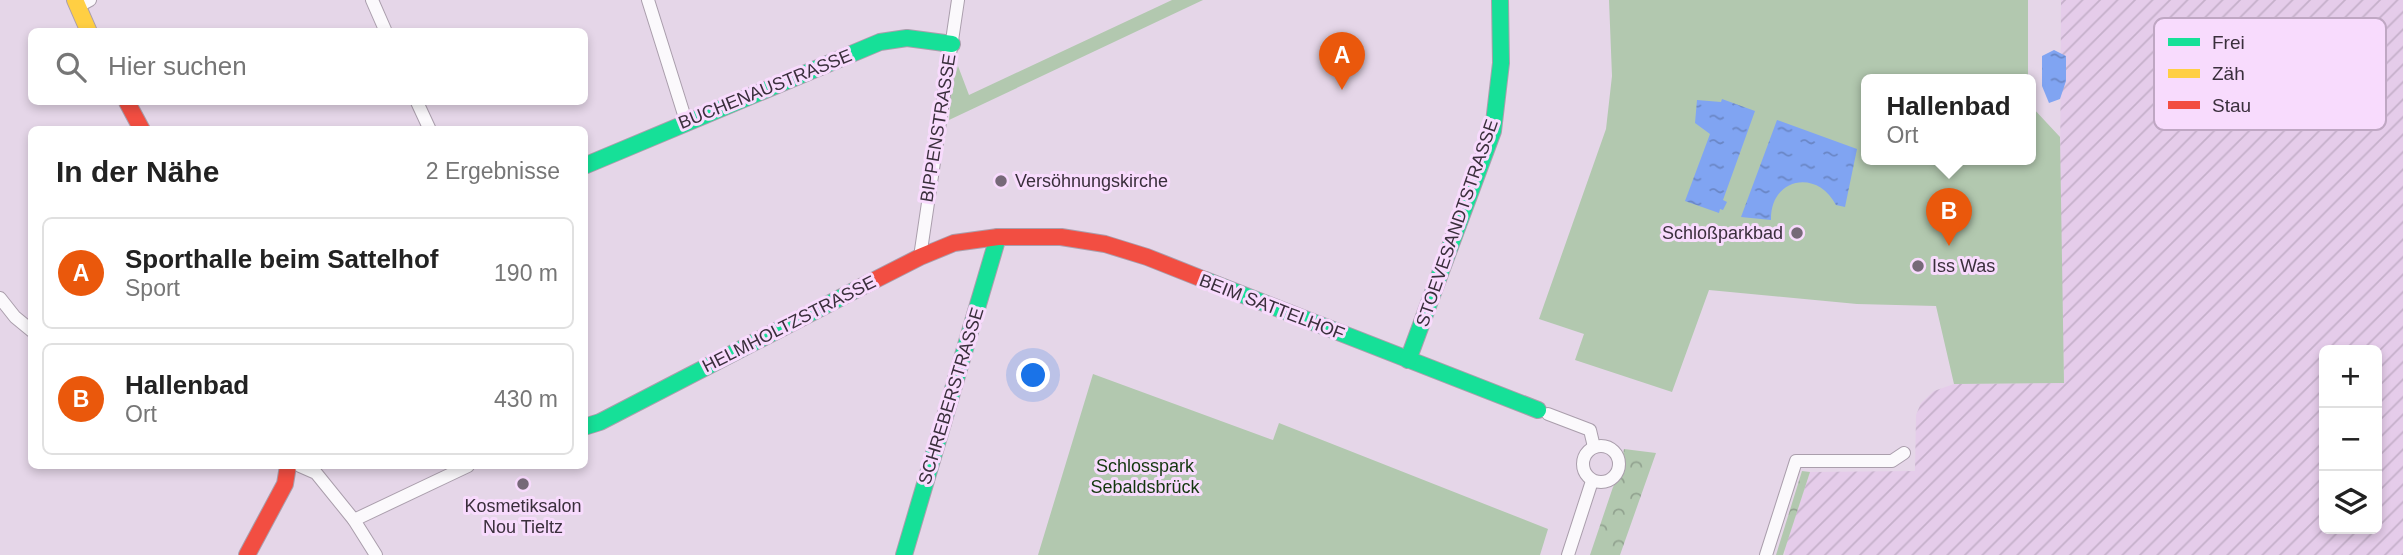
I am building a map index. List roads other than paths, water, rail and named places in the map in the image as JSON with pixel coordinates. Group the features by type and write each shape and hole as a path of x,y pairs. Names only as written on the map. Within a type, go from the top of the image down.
{"street":[{"path":"372,0 384,28"},
{"path":"649,0 687,121"},
{"name":"BIPPENSTRASSE","path":"920,257 958,0"},
{"name":"STOEVESANDTSTRASSE","path":"1409,360 1493,131 1501,63 1500,0"},
{"path":"81,2 88,28"},
{"name":"BUCHENAUSTRASSE","path":"588,164 880,41 906,38 952,44"},
{"path":"129,105 140,126"},
{"path":"418,105 428,126"},
{"name":"BEIM SATTELHOF","path":"998,237 1061,237 1105,244 1147,257 1590,430 1594,447"},
{"name":"HELMHOLTZSTRASSE","path":"588,426 920,257 954,243 998,237"},
{"name":"SCHREBERSTRASSE","path":"904,555 998,237"},
{"path":"0,298 15,317 28,328"},
{"path":"1594,447 1612,449 1619,463 1615,476 1601,483 1592,481 1585,474 1583,463 1586,454 1594,447"},
{"path":"1766,555 1796,461 1892,461 1904,453"},
{"path":"247,555 285,484 288,469"},
{"path":"307,469 316,473 354,520 376,555"},
{"path":"354,520 462,469"},
{"path":"1568,555 1592,481"}],"water":[{"path":"2054,50 2066,56 2066,81 2060,99 2049,103 2042,86 2042,56"},
{"path":"1722,99 1755,111 1723,200 1727,202 1719,213 1685,201 1710,134 1695,123 1697,100 1721,102"},
{"path":"1777,120 1857,149 1845,207 1836,205 1828,193 1818,186 1807,182 1796,183 1786,187 1778,195 1771,220 1741,217"}],"place":[{"name":"Sporthalle beim Sattelhof","path":"1342,90"},
{"name":"Versöhnungskirche","path":"1001,181"},
{"name":"Schloßparkbad","path":"1797,233"},
{"name":"Hallenbad","path":"1949,246"},
{"name":"Iss Was","path":"1918,266"},
{"name":"Kosmetiksalon Nou Tieltz","path":"523,484"}],"park label":[{"name":"Schlosspark Sebaldsbrück","path":"1145,476"}]}
